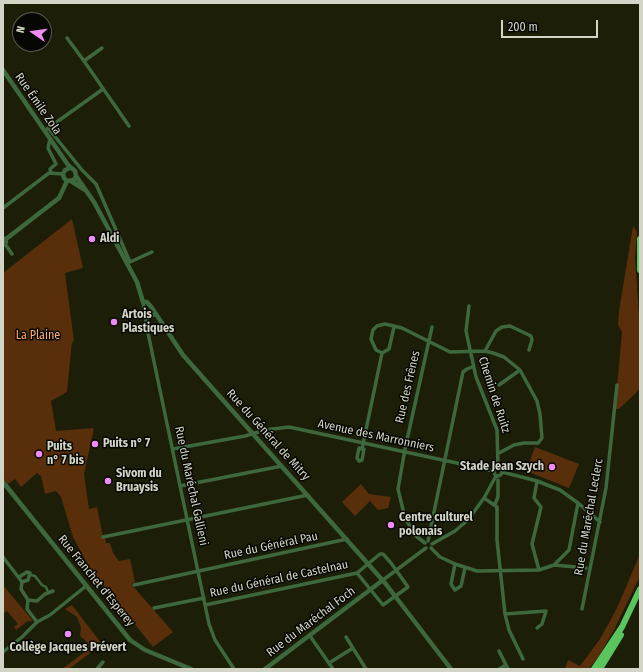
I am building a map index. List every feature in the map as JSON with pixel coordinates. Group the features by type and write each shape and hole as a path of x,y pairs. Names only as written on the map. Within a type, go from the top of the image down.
{"highway":[{"path":"640,239 640,270"},
{"path":"594,669 622,627 640,589"},
{"path":"600,669 618,642 640,598"}],"street":[{"path":"68,38 129,126"},
{"path":"84,61 102,48"},
{"name":"Rue Émile Zola","path":"3,70 46,129 56,148"},
{"path":"103,89 46,129 78,166 94,181 117,228 143,302"},
{"path":"50,139 48,148 56,164 50,169 51,173"},
{"path":"56,148 72,168 129,262"},
{"path":"56,148 64,172 64,178 87,192"},
{"path":"3,208 51,173 64,172 78,166"},
{"path":"12,254 4,242 59,198 69,181 76,176"},
{"path":"129,262 152,252"},
{"name":"Rue du Général de Mitry","path":"143,302 149,304 182,355 255,434 383,580 451,669"},
{"name":"Rue du Maréchal Gallieni","path":"143,302 180,486 212,634 234,669"},
{"name":"Chemin de Ruitz","path":"469,306 466,331 472,367 497,430 499,453 498,468"},
{"path":"146,319 148,316 156,314"},
{"path":"382,353 376,350 372,345 371,339 373,330 381,324 408,331 450,352 485,351 504,357 520,370 532,389 540,414 542,438 538,443 514,445 499,453"},
{"path":"485,351 496,331 502,327 510,326 531,336 532,340 529,350"},
{"path":"362,449 382,353 389,349 394,327"},
{"name":"Rue des Frênes","path":"432,327 399,479 400,504 411,530 426,544 432,546 440,557 465,568 483,572 500,570 539,570 554,565"},
{"path":"383,580 426,544 464,372 472,367"},
{"path":"499,385 520,370"},
{"name":"Rue du Maréchal Leclerc","path":"582,609 600,522 613,429 617,385"},
{"name":"Avenue des Marronniers","path":"173,449 255,434 265,430 289,428 445,460 494,472"},
{"path":"180,486 282,466"},
{"path":"496,476 494,472 498,468 501,469 502,472 537,481 560,490 600,522"},
{"path":"426,544 432,546 455,531 468,520 484,498 496,476 500,475 502,472"},
{"path":"498,480 497,500 495,504 497,510 497,540 505,614 514,641 523,659"},
{"path":"537,481 534,498 541,507 532,544 539,570"},
{"name":"Rue Franchet d'Esperey","path":"3,482 130,640 139,647 191,669"},
{"path":"103,537 308,495"},
{"path":"484,498 495,504"},
{"path":"554,565 569,550 578,503"},
{"name":"Rue du Général Pau","path":"134,585 347,539"},
{"path":"383,554 408,587 383,605 369,590 357,573 368,563 383,554"},
{"path":"3,557 22,582 21,590 28,600 27,609 37,622"},
{"path":"455,564 451,584 455,590 461,586 465,568"},
{"path":"554,565 586,568"},
{"path":"19,577 27,572 35,576 42,585 46,587 48,592"},
{"name":"Rue du Général de Castelnau","path":"205,605 357,573"},
{"path":"22,582 28,580 31,575"},
{"name":"Rue du Maréchal Foch","path":"265,669 383,580"},
{"path":"3,652 22,637 37,622 50,615 86,586"},
{"path":"28,600 37,601 48,592 52,591"},
{"path":"154,608 204,598"},
{"path":"537,611 544,619"},
{"path":"505,614 546,611 544,619 537,628"},
{"path":"310,636 333,669"},
{"path":"346,637 366,669"},
{"path":"329,663 353,648"},
{"path":"499,651 507,667 499,669"},
{"path":"97,669 103,662"}],"green space":[{"name":"La Plaine","path":"72,219 83,268 65,273 74,341 72,342 67,392 51,401 56,431 94,428 84,474 89,509 97,507 103,537 105,537 106,543 110,543 113,553 119,561 130,559 135,582 131,584 173,632 153,647 89,567 73,537 61,497 56,491 45,494 41,476 37,473 21,487 15,479 8,484 3,478 3,273"},
{"path":"633,226 637,232 635,258 640,330 640,389 619,409 615,409 622,332 618,325 619,311"},
{"name":"Stade Jean Szych","path":"535,447 579,464 569,488 526,471"},
{"path":"361,484 369,494 391,497 388,508 378,510 370,501 355,516 342,502"},
{"path":"640,554 640,576 615,628 600,654 589,669 565,669 568,660 580,666 600,639 617,608"},
{"name":"Collège Jacques Prévert","path":"3,585 33,621 28,621 16,630 14,627 18,624 7,611 3,614"},
{"path":"72,605 102,644 69,669 62,669 86,651 88,646 86,641 80,636 81,628 77,617 65,609"}],"place":[{"name":"Aldi","path":"92,239"},
{"name":"Artois Plastiques","path":"114,322"},
{"name":"Puits n° 7","path":"95,444"},
{"name":"Puits n° 7 bis","path":"39,454"},
{"name":"Stade Jean Szych","path":"552,467"},
{"name":"Sivom du Bruaysis","path":"108,481"},
{"name":"Centre culturel polonais","path":"391,525"},
{"name":"Collège Jacques Prévert","path":"68,634"}]}
